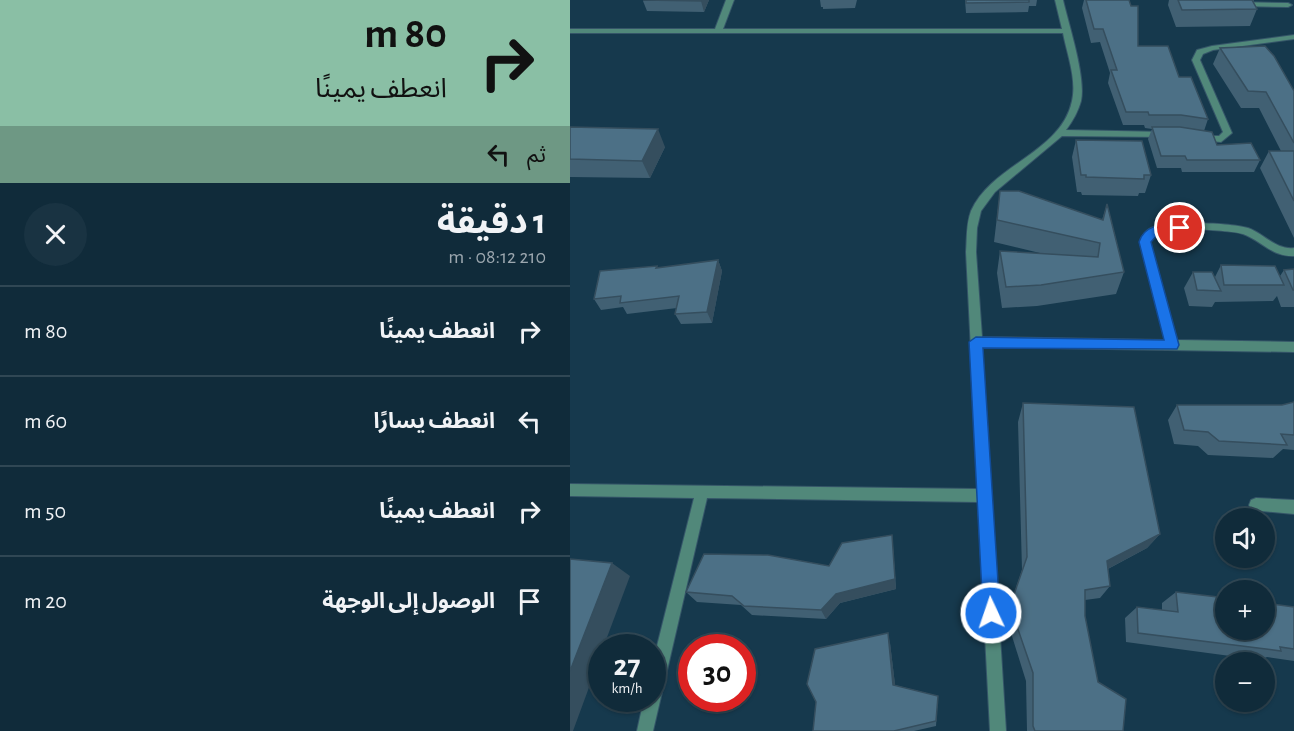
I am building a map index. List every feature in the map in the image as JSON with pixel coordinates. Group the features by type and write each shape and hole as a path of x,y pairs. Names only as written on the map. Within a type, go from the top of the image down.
{"street":[{"path":"718,31 730,0"},
{"path":"998,731 971,252 972,227 978,208 990,190 1060,132 1071,120 1077,106 1079,93 1059,0"},
{"path":"1233,3 1287,2 1294,13"},
{"path":"570,31 1066,31"},
{"path":"1186,136 1216,140 1225,138 1228,133 1196,60 1200,52 1212,48 1294,37"},
{"path":"1060,132 1176,134"},
{"path":"1172,345 1145,242 1150,233 1162,228 1235,228 1252,234 1278,250 1294,252"},
{"path":"976,342 1294,347"},
{"path":"570,490 985,496"},
{"path":"645,731 702,492"},
{"path":"1256,505 1294,507"}],"building":[{"path":"643,0 701,0 701,1"},
{"path":"966,0 1029,0 1029,2 966,3"},
{"path":"1086,0 1129,0 1131,6 1138,6 1138,46 1168,46 1179,77 1191,77 1208,119 1181,115 1149,115 1148,112 1126,112 1111,70 1117,70 1103,29 1094,29"},
{"path":"1178,0 1252,0 1257,9 1182,10"},
{"path":"1265,46 1274,56 1294,91 1294,143 1266,92 1248,91 1220,48"},
{"path":"570,127 658,129 642,161 570,159"},
{"path":"1152,127 1180,127 1212,132 1217,145 1251,143 1260,160 1187,160 1185,156 1161,156"},
{"path":"1076,140 1142,141 1151,175 1144,175 1144,179 1081,175"},
{"path":"1269,151 1294,151 1294,201"},
{"path":"1000,191 1019,191 1103,220 1107,204 1124,272 1041,285 1006,287 1000,251 1098,257 1100,243 997,220"},
{"path":"718,260 707,312 675,314 679,296 620,303 621,296 594,299 600,271 657,266 656,268"},
{"path":"1221,265 1275,266 1284,285 1224,285"},
{"path":"1294,269 1294,290 1293,290 1284,270"},
{"path":"1193,272 1212,272 1221,291 1197,290"},
{"path":"1294,402 1294,435 1281,434 1287,445 1219,441 1208,432 1184,430 1177,405 1282,405"},
{"path":"1023,403 1134,407 1160,534 1107,561 1110,586 1085,590 1085,616 1098,682 1126,699 1123,731 1035,731 1033,726 1033,673 1010,606 1027,557"},
{"path":"892,535 895,579 836,594 821,610 744,606 732,596 686,592 704,554 768,555 829,566 842,543"},
{"path":"570,559 612,563 570,671"},
{"path":"1176,592 1215,597 1215,640 1275,640 1275,604 1294,607 1294,649 1280,647 1281,651 1138,633 1137,607 1178,612"},
{"path":"888,633 893,685 938,696 936,721 894,731 813,731 816,702 807,684 815,649"}],"route":[{"path":"991,613 976,342 1172,345 1145,242 1150,233 1156,230 1180,228"}]}
